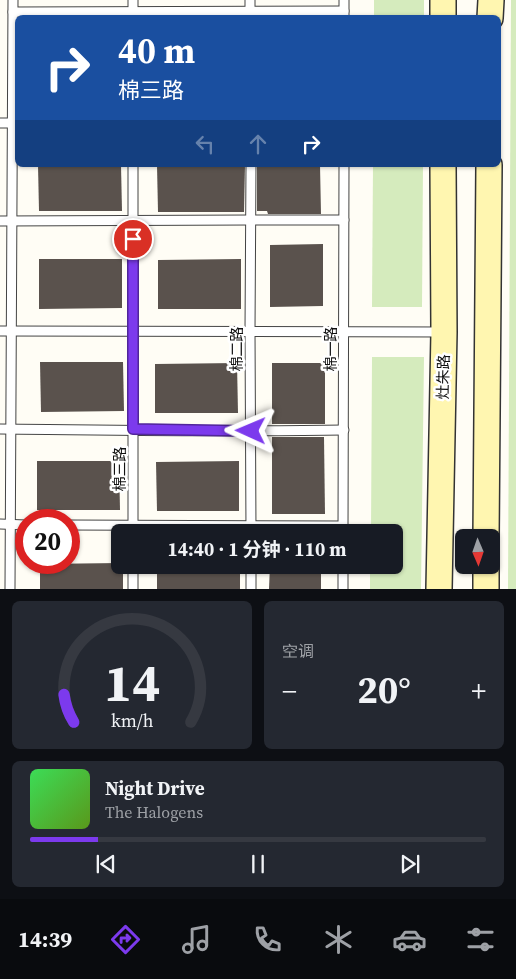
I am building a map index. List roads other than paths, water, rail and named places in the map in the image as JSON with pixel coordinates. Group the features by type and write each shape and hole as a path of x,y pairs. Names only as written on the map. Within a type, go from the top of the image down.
{"main road":[{"path":"443,0 443,15"},
{"path":"490,0 490,15"},
{"name":"灶朱路","path":"439,589 444,332 443,167"},
{"path":"486,529 489,167"},
{"path":"486,574 486,589"}],"lane":[{"path":"10,589 12,221 15,123 13,0"},
{"path":"133,14 134,0"},
{"path":"250,0 250,15"},
{"path":"13,12 250,15 344,14 344,0"},
{"path":"0,123 15,123"},
{"name":"棉三路","path":"133,167 133,524"},
{"name":"棉二路","path":"251,167 251,524"},
{"name":"棉一路","path":"344,167 344,524"},
{"path":"0,222 344,220"},
{"path":"0,331 444,332"},
{"path":"0,429 344,430"},
{"path":"0,524 15,524"},
{"path":"80,526 111,528"},
{"path":"133,574 133,589"},
{"path":"251,574 251,589"},
{"path":"344,574 344,589"}]}
